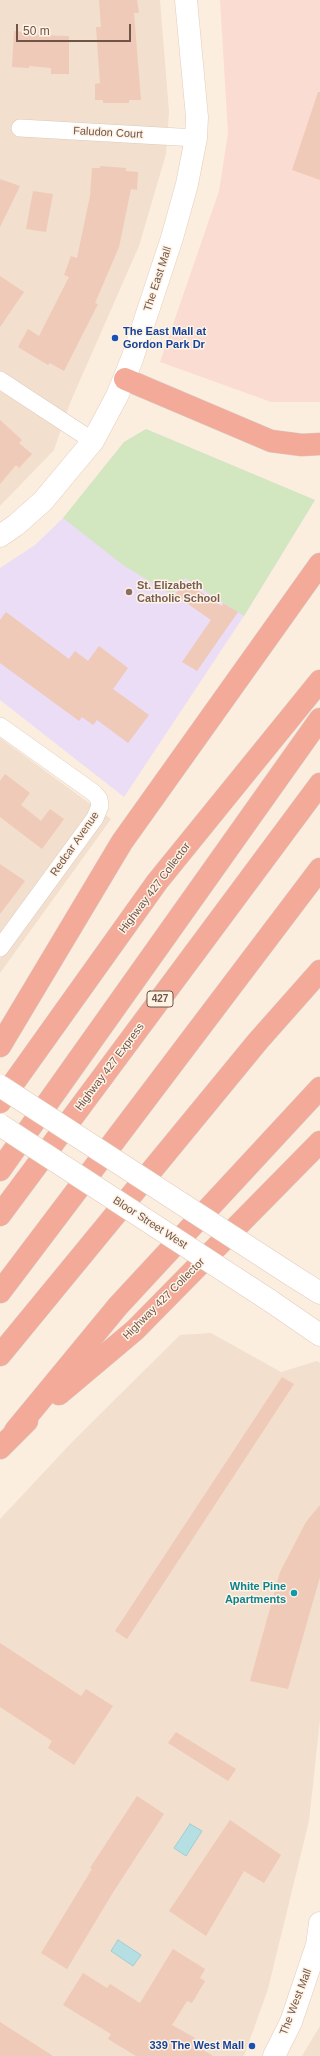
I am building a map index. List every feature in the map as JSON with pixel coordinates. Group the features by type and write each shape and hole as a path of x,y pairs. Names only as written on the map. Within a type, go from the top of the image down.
{"highway":[{"path":"125,379 271,441 302,445 320,444"},
{"path":"0,1046 122,842 320,564"},
{"name":"Highway 427 Collector","path":"0,1102 157,882 320,681"},
{"path":"0,1170 320,719"},
{"name":"Highway 427 Express","path":"0,1215 320,784"},
{"path":"0,1292 320,869"},
{"path":"0,1355 258,1041 320,971"},
{"path":"15,1431 118,1306 320,1088"},
{"name":"Highway 427 Collector","path":"0,1448 15,1431 135,1330 320,1142"}],"main road":[{"name":"The East Mall","path":"0,536 16,525 43,501 92,441 125,379 172,238 187,184 196,138 197,117 186,0"},
{"path":"0,1086 320,1293"},
{"name":"Bloor Street West","path":"0,1125 269,1300 320,1335"},
{"name":"The West Mall","path":"274,2056 291,2022 317,1945 320,1923"}],"street":[{"name":"Faludon Court","path":"20,128 196,138"},
{"path":"0,380 92,441"},
{"name":"Redcar Avenue","path":"0,726 94,793 99,799 100,806 95,818 0,948"}],"shaded area":[{"path":"0,0 160,0 169,112 166,154 139,246 70,403 54,450 0,506"},
{"path":"220,0 320,0 320,402 271,402 160,362 219,191 228,133"},
{"name":"St. Elizabeth Catholic School","path":"146,429 315,500 244,616 124,797 0,700 0,568 35,545 63,518 124,442"},
{"path":"0,738 111,819 0,973"},
{"path":"211,1333 281,1372 317,1361 320,1363 320,1720 309,1821 268,1989 244,2056 0,2056 0,1519 74,1440 180,1335"},
{"path":"320,2026 320,2056 302,2056"}],"green space":[{"path":"146,429 315,500 244,616 185,578 172,595 123,565 63,518 124,442"}],"water":[{"path":"190,1824 202,1831 186,1856 174,1848"},
{"path":"118,1940 141,1955 133,1966 111,1951"}],"building":[{"path":"99,0 137,0 139,13 134,13 141,100 129,100 129,103 103,103 103,100 95,100 95,84 100,83 96,27 101,27"},
{"path":"14,31 34,33 34,35 69,36 69,74 51,74 51,68 29,66 29,68 12,67"},
{"path":"318,92 320,92 320,180 292,170"},
{"path":"100,166 126,168 126,171 138,172 137,190 131,189 119,247 95,303 98,304 64,371 50,363 48,365 18,347 28,329 39,336 69,277 64,275 71,256 77,258 90,196 92,168 100,168"},
{"path":"0,179 20,186 0,227"},
{"path":"33,191 53,194 46,232 26,229"},
{"path":"0,276 24,292 0,327"},
{"path":"0,420 22,440 19,443 32,454 19,468 16,465 0,484"},
{"path":"184,581 222,606 223,603 238,612 197,671 182,662 211,620 175,595"},
{"path":"6,612 69,659 75,651 88,661 99,646 128,668 113,689 149,715 128,743 97,720 93,725 82,717 79,721 0,663 0,620"},
{"path":"5,774 30,793 21,805 41,821 50,809 64,819 42,849 0,817 0,781"},
{"path":"0,864 25,881 0,914"},
{"path":"282,1377 294,1384 127,1639 115,1631"},
{"name":"White Pine Apartments","path":"320,1505 320,1577 288,1689 250,1681 280,1572 306,1522"},
{"path":"0,1643 81,1696 86,1689 113,1706 74,1765 48,1748 52,1741 0,1707"},
{"path":"176,1732 236,1769 228,1781 168,1743"},
{"path":"137,1796 164,1814 112,1894 67,1969 41,1953 92,1869 90,1868"},
{"path":"230,1820 281,1855 264,1883 244,1871 206,1936 169,1911"},
{"path":"173,1949 205,1969 200,1978 205,1981 192,2003 187,2001 172,2025 195,2038 192,2043 213,2056 136,2056 108,2039 111,2034 63,2005 83,1973 107,1988 110,1984 140,2003"},
{"path":"0,2022 53,2056 0,2056"}],"place":[{"name":"The East Mall at Gordon Park Dr","path":"115,338"},
{"name":"St. Elizabeth Catholic School","path":"129,592"},
{"name":"White Pine Apartments","path":"294,1593"},
{"name":"339 The West Mall","path":"252,2046"}]}
